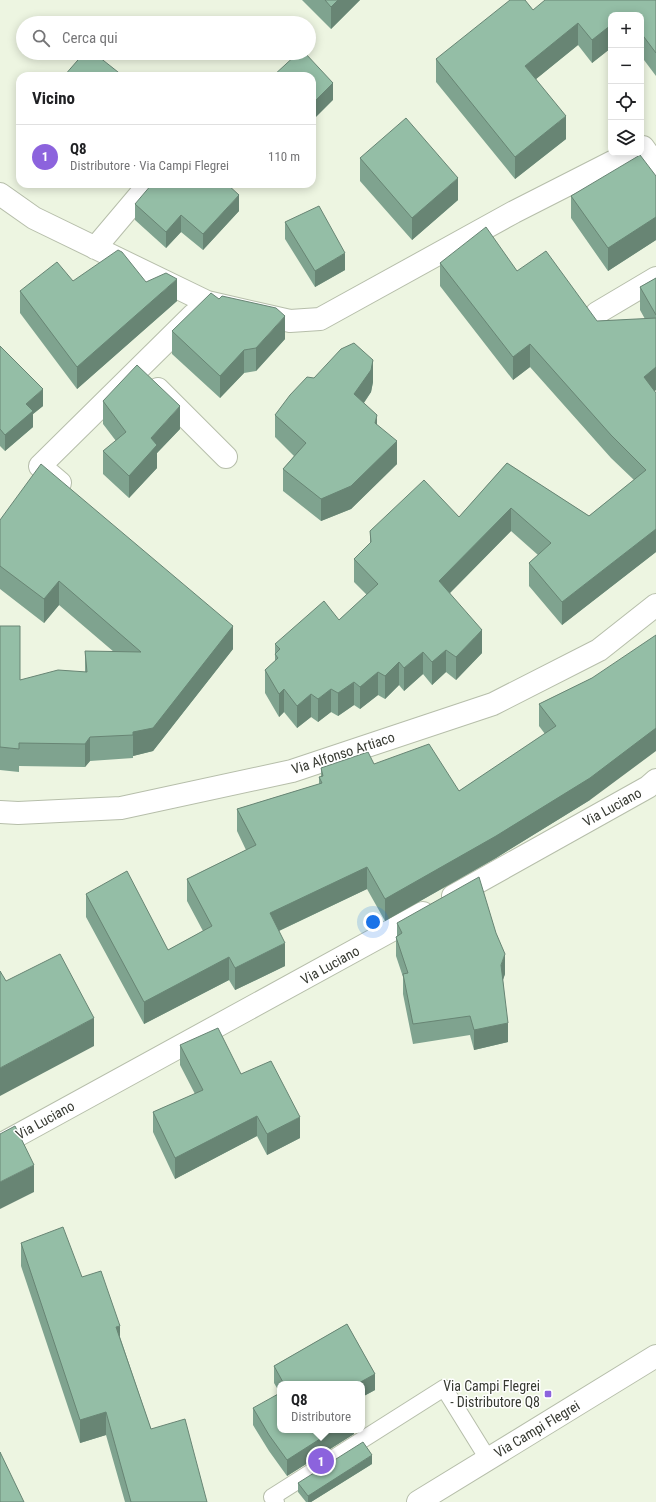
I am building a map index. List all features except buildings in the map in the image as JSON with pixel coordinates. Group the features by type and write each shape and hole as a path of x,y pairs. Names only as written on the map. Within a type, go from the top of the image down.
{"street":[{"path":"644,148 656,165"},
{"path":"0,194 34,218 207,302 290,321 320,319 514,212 625,156"},
{"path":"95,248 146,188"},
{"path":"598,313 656,278"},
{"path":"76,495 40,466 137,369 207,302"},
{"path":"137,369 226,457"},
{"name":"Via Alfonso Artiaco","path":"0,812 18,813 120,808 292,771 492,704 600,650 656,605"},
{"name":"Via Luciano","path":"0,1145 351,954 648,787 656,780"},
{"name":"Via Campi Flegrei","path":"418,1502 656,1356"}],"lane":[{"path":"276,1502 272,1497 444,1388 488,1459"}],"place":[{"name":"Via Campi Flegrei - Distributore Q8","path":"548,1394"},
{"name":"Q8","path":"321,1461"}]}
